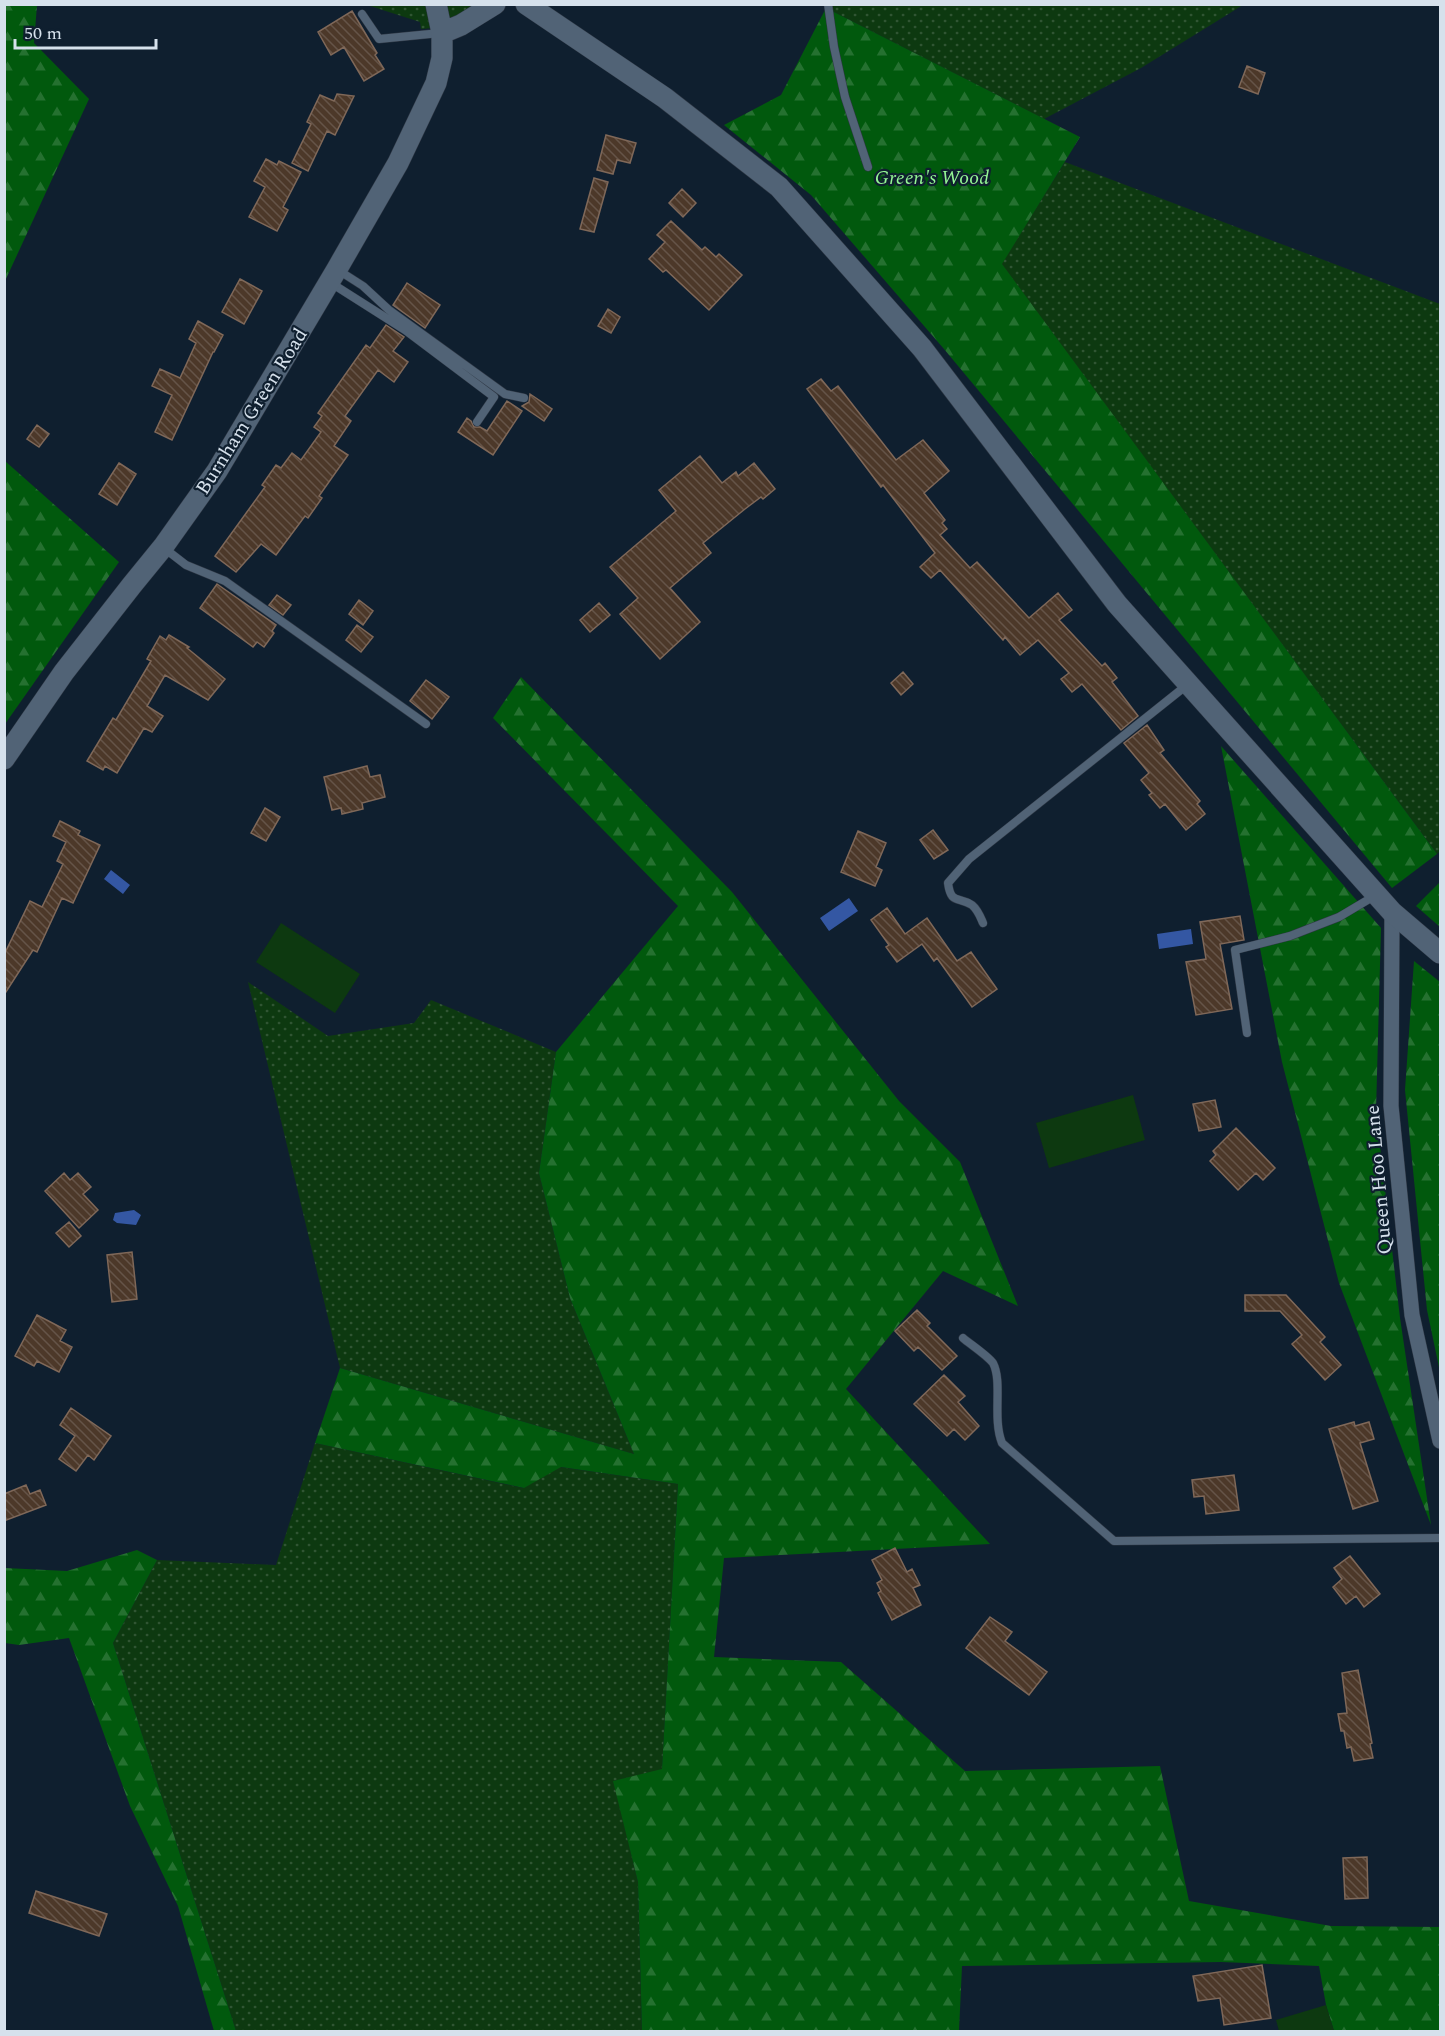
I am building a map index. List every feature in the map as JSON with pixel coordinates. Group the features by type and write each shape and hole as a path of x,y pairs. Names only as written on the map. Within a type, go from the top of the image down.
{"street":[{"name":"Burnham Green Road","path":"4,759 63,672 163,547 216,471 398,163 435,83 442,58 442,33 436,4"},
{"path":"442,33 461,25 495,4"},
{"path":"526,4 545,14 665,98 779,187 922,348 1117,604 1392,912 1440,953"},
{"name":"Queen Hoo Lane","path":"1392,912 1392,1118 1412,1315 1440,1441"}],"lane":[{"path":"828,4 834,47 845,97 868,167"},
{"path":"362,14 379,39 442,33"},
{"path":"333,276 363,286 389,310 505,394 524,398"},
{"path":"333,276 494,397 477,422"},
{"path":"163,547 186,565 225,580 426,724"},
{"path":"983,923 979,912 971,904 954,899 950,894 948,884 969,859 1188,684"},
{"path":"1246,1033 1235,950 1290,936 1339,917 1377,894"},
{"path":"963,1338 992,1362 997,1383 996,1417 1002,1443 1114,1541 1440,1538"}],"green space":[{"path":"5,4 37,5 34,43 89,99 5,281"},
{"path":"367,5 429,5 433,28 421,29 420,22"},
{"path":"443,5 481,5 449,19"},
{"path":"823,5 1243,5 1141,68 1044,119"},
{"name":"Green's Wood","path":"826,8 1080,137 1002,264 1437,854 1392,888 944,349 811,195 724,125 781,95"},
{"path":"1065,162 1440,304 1440,851 1437,854 1001,264"},
{"path":"5,461 119,562 5,724"},
{"path":"521,677 732,892 899,1101 960,1162 1018,1306 943,1271 846,1389 990,1544 724,1558 714,1657 841,1662 965,1771 1160,1766 1189,1901 1331,1926 1440,1927 1440,2031 1334,2031 1326,2005 1319,1966 1221,1962 962,1966 959,2031 642,2031 638,1882 613,1781 662,1769 678,1484 561,1467 524,1488 315,1443 340,1368 634,1454 570,1298 539,1173 556,1052 678,906 493,718"},
{"path":"1221,746 1381,928 1376,1111 1400,1318 1431,1525 1339,1283 1282,1062"},
{"path":"1440,882 1440,927 1416,906"},
{"path":"281,923 360,974 335,1013 256,962"},
{"path":"1414,961 1440,982 1440,1372 1427,1310 1405,1090"},
{"path":"248,982 328,1036 414,1023 431,1000 556,1052 539,1173 570,1298 634,1454 340,1368"},
{"path":"1133,1095 1145,1140 1049,1168 1036,1123"},
{"path":"315,1443 523,1488 560,1467 678,1484 662,1770 614,1781 638,1882 642,2031 236,2031 113,1643 157,1560 276,1565"},
{"path":"137,1550 157,1560 113,1643 236,2031 214,2031 178,1906 130,1806 69,1638 19,1645 5,1643 5,1568 67,1571"},
{"path":"1326,2005 1334,2031 1279,2031 1276,2020"}],"water":[{"path":"111,870 130,885 123,894 104,879"},
{"path":"849,898 858,911 829,931 820,918"},
{"path":"1191,929 1193,944 1159,949 1157,934"},
{"path":"134,1210 141,1215 136,1225 117,1223 113,1220 115,1213"}],"building":[{"path":"352,11 384,69 364,81 344,47 331,55 318,32"},
{"path":"1247,66 1265,73 1258,94 1239,87"},
{"path":"337,94 354,96 335,135 327,131 308,171 292,163 311,124 307,122 320,95 334,101"},
{"path":"606,135 636,143 630,163 617,160 613,174 597,170"},
{"path":"266,159 277,165 279,161 301,172 283,207 288,210 277,231 249,217 265,187 254,181"},
{"path":"594,178 608,182 594,232 580,229"},
{"path":"682,189 696,203 683,217 669,203"},
{"path":"671,221 702,250 705,247 716,257 719,254 742,275 709,310 666,270 663,272 649,259 665,242 657,235"},
{"path":"240,279 262,291 244,324 222,312"},
{"path":"407,283 440,305 425,328 393,305"},
{"path":"608,309 620,317 611,333 598,326"},
{"path":"198,321 223,335 172,440 155,432 172,395 152,386 160,369 180,378 196,343 189,339"},
{"path":"386,325 404,337 393,351 408,362 394,382 378,370 345,416 351,421 334,446 348,455 319,496 322,498 308,518 305,516 276,555 261,544 236,572 215,556 265,487 262,485 276,465 281,468 292,453 301,460 321,432 314,427 322,416 318,413 366,345 370,348"},
{"path":"821,379 831,391 838,386 896,460 923,440 949,471 924,493 945,520 942,523 947,529 940,535 970,568 977,562 1029,618 1058,593 1072,610 1059,620 1102,666 1105,663 1117,678 1112,682 1138,716 1121,730 1082,684 1072,692 1061,679 1069,673 1038,640 1020,655 1005,637 1003,640 940,570 931,578 920,567 935,553 883,485 881,487 807,389"},
{"path":"530,394 552,409 544,421 522,406 529,402"},
{"path":"507,401 522,411 493,455 458,432 467,418 474,427 487,431"},
{"path":"37,425 49,434 39,447 27,439"},
{"path":"700,456 722,483 736,472 738,476 754,463 775,489 745,509 703,543 711,553 670,588 700,622 660,659 620,614 638,598 610,567 676,511 659,490"},
{"path":"119,463 136,474 117,505 99,494"},
{"path":"217,584 276,625 272,631 274,633 264,647 257,642 253,647 200,608"},
{"path":"277,595 291,605 283,615 269,605"},
{"path":"359,600 373,611 363,625 349,614"},
{"path":"599,603 610,615 590,632 580,620"},
{"path":"357,625 373,637 361,652 346,640"},
{"path":"169,635 189,647 187,648 225,679 208,700 165,675 147,706 163,716 152,732 144,728 117,773 105,766 103,770 87,761 113,718 116,720 151,661 147,659 160,636 166,640"},
{"path":"903,672 913,684 901,695 891,683"},
{"path":"426,680 449,697 432,719 410,701"},
{"path":"1147,725 1164,750 1160,753 1200,801 1197,804 1205,814 1186,830 1165,804 1160,808 1149,795 1152,793 1141,780 1149,773 1124,743"},
{"path":"367,766 370,777 380,775 385,797 362,803 363,809 342,814 341,808 332,810 324,777"},
{"path":"265,808 280,817 266,841 251,833"},
{"path":"60,821 80,831 78,835 100,845 73,903 62,898 37,952 33,950 4,995 4,955 30,901 42,907 63,864 57,861 66,842 53,836"},
{"path":"933,830 948,850 934,859 920,840"},
{"path":"858,831 886,843 876,867 882,870 875,886 841,872"},
{"path":"887,908 905,934 927,918 957,961 971,952 997,989 972,1007 937,958 934,961 922,944 897,962 886,947 889,945 871,920"},
{"path":"1240,916 1244,940 1220,944 1232,1009 1196,1015 1186,962 1206,959 1200,922"},
{"path":"1215,1100 1221,1127 1199,1131 1193,1104"},
{"path":"1236,1128 1275,1168 1263,1180 1256,1173 1238,1190 1210,1161 1216,1155 1213,1151"},
{"path":"64,1173 70,1180 78,1173 91,1187 83,1194 98,1210 79,1228 45,1191"},
{"path":"69,1222 81,1236 69,1247 56,1233"},
{"path":"132,1252 137,1299 112,1302 107,1255"},
{"path":"1245,1295 1286,1295 1325,1337 1320,1342 1341,1365 1325,1380 1292,1344 1302,1335 1280,1311 1245,1311"},
{"path":"917,1310 930,1323 927,1326 957,1356 942,1370 918,1347 914,1351 895,1331"},
{"path":"37,1315 66,1330 60,1341 72,1347 59,1372 37,1361 34,1366 15,1356"},
{"path":"944,1375 965,1396 958,1402 979,1426 965,1440 954,1429 947,1436 914,1404"},
{"path":"71,1408 111,1436 94,1460 88,1455 76,1471 59,1459 75,1436 60,1425"},
{"path":"1354,1422 1355,1426 1369,1422 1374,1439 1360,1443 1378,1501 1353,1509 1329,1429"},
{"path":"1234,1475 1239,1510 1206,1514 1204,1496 1194,1497 1192,1480"},
{"path":"26,1485 30,1494 40,1490 46,1505 4,1521 4,1494"},
{"path":"895,1548 907,1572 912,1569 920,1585 913,1588 921,1605 892,1620 878,1593 881,1591 877,1583 882,1580 872,1560"},
{"path":"1350,1556 1380,1594 1364,1607 1356,1596 1346,1604 1333,1587 1342,1579 1334,1568"},
{"path":"990,1617 1012,1632 1005,1641 1047,1672 1029,1695 966,1648"},
{"path":"1358,1670 1373,1758 1354,1761 1351,1747 1347,1748 1344,1731 1341,1731 1338,1714 1347,1713 1342,1673"},
{"path":"1367,1857 1368,1898 1345,1899 1343,1858"},
{"path":"36,1891 107,1914 99,1936 29,1913"},
{"path":"1262,1965 1271,2018 1224,2025 1220,1998 1198,2001 1193,1976"}]}
